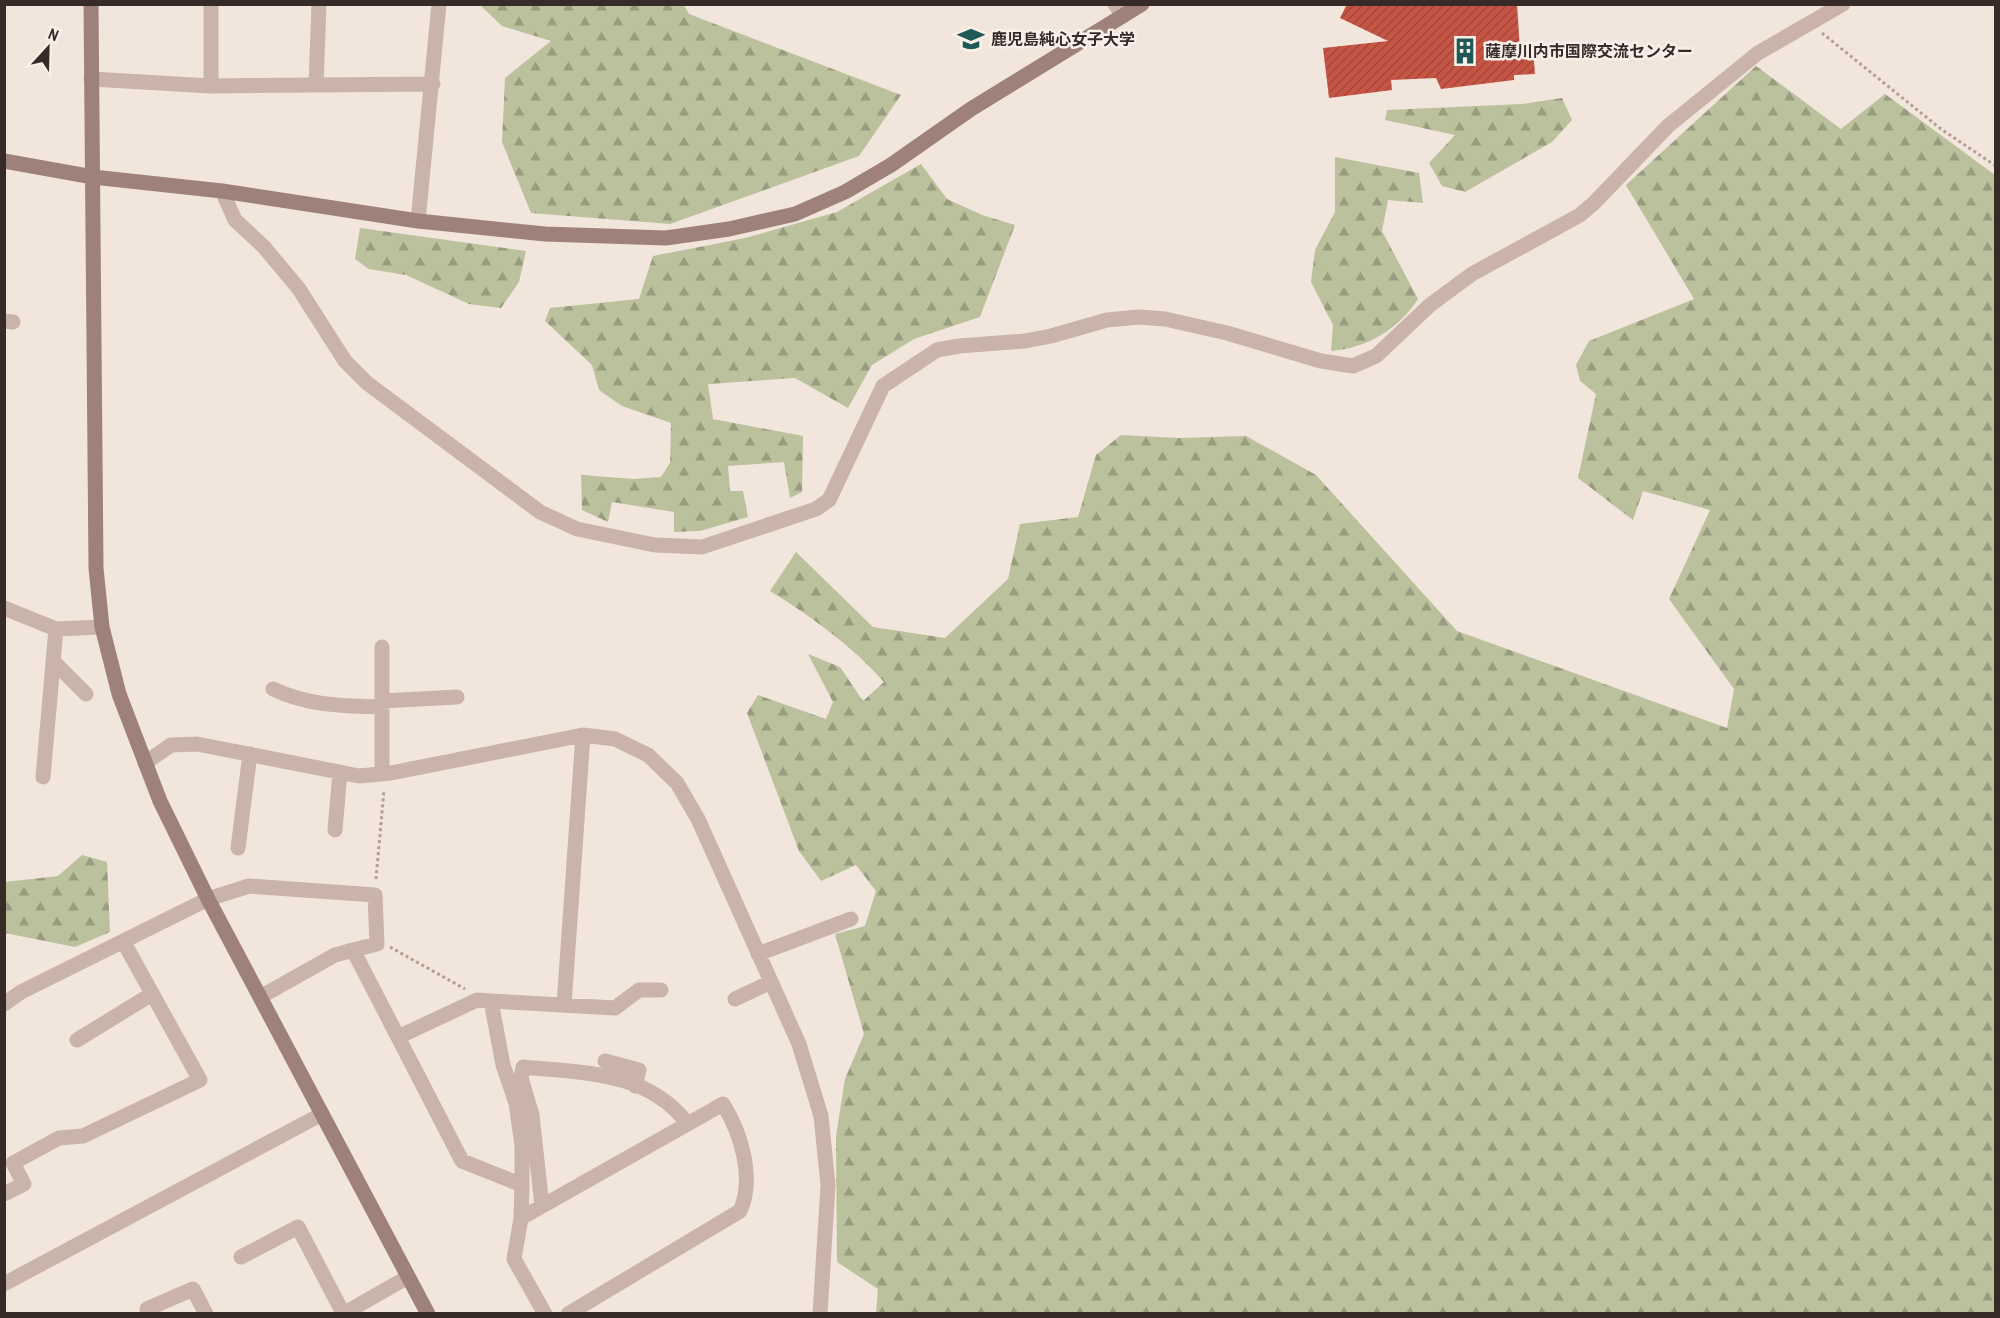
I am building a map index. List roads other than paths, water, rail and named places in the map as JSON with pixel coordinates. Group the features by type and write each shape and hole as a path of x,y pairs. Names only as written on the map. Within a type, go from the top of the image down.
{"street":[{"path":"91,4 94,522 102,627 119,694 145,763 208,899 428,1314"},
{"path":"211,4 211,86"},
{"path":"316,85 319,4"},
{"path":"418,221 439,4"},
{"path":"4,161 93,177 222,191 418,221 545,234 666,238 729,229 795,214 845,192 891,165 1119,10 1142,4"},
{"path":"222,191 235,220 264,247 299,289 345,361 367,383 540,512 578,528 612,538 655,545 702,547 816,509 829,500 883,386 937,350 1025,341 1107,320 1139,317 1165,319 1227,333 1338,365 1363,363 1376,356 1430,305 1472,274 1580,215 1668,126 1758,53 1811,25 1843,4"},
{"path":"91,79 211,86 433,84"},
{"path":"4,608 56,629 102,627"},
{"path":"43,777 56,629"},
{"path":"382,647 384,774"},
{"path":"53,661 86,694"},
{"path":"273,689 292,698 327,705 382,704 457,697"},
{"path":"145,763 171,746 196,744 359,776 384,774 583,735 615,739 648,755 677,783 698,819 799,1044 821,1116 828,1185 820,1314"},
{"path":"564,1005 583,735"},
{"path":"238,848 250,754"},
{"path":"335,830 340,772"},
{"path":"4,1004 21,992 208,899 249,885 375,895 377,944 334,955 260,997"},
{"path":"758,954 851,919"},
{"path":"4,1194 24,1184 9,1157 59,1138 83,1136 200,1080 123,941"},
{"path":"353,950 462,1161 522,1185"},
{"path":"735,999 771,982"},
{"path":"398,1037 484,1000 615,1008 639,990 661,990"},
{"path":"77,1040 153,994"},
{"path":"484,1000 516,1103 522,1145 521,1218 514,1259 545,1314"},
{"path":"605,1062 639,1070 635,1086"},
{"path":"542,1206 532,1115 521,1078 523,1067 611,1076 663,1097 674,1106 687,1123"},
{"path":"521,1218 723,1104 731,1118 745,1160 745,1199 740,1211 568,1314"},
{"path":"4,1284 322,1114"},
{"path":"240,1257 298,1227 343,1313 408,1277"},
{"path":"147,1309 193,1289 206,1314"}],"place":[{"name":"鹿児島純心女子大学","path":"971,39"},
{"name":"薩摩川内市国際交流センター","path":"1465,51"}]}
